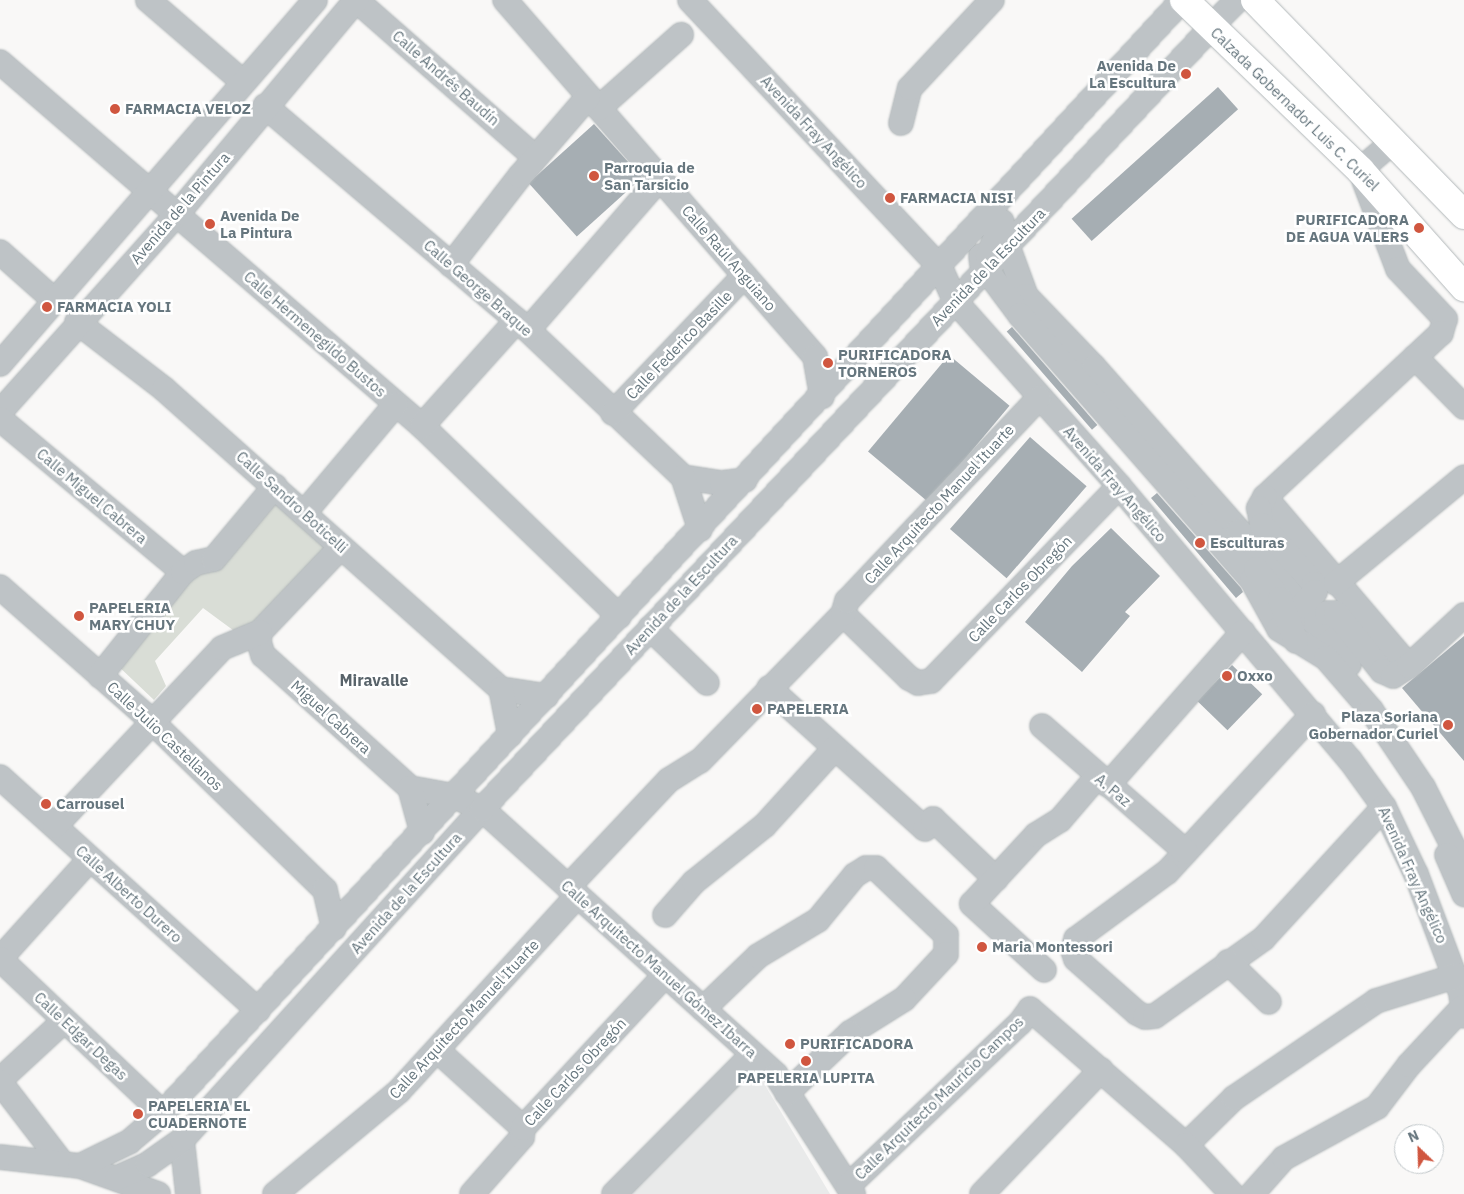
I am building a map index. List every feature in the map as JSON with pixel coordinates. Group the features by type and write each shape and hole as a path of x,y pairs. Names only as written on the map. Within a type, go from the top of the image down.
{"main road":[{"path":"1255,0 1464,215"},
{"name":"Calzada Gobernador Luis C. Curiel","path":"1198,8 1360,170 1464,286"}],"street":[{"path":"148,0 243,82"},
{"path":"0,364 315,0"},
{"name":"Avenida de la Pintura","path":"0,412 78,322 178,213 265,106 356,0"},
{"name":"Calle Andrés Baudín","path":"356,0 535,157"},
{"name":"Calle Raúl Anguiano","path":"505,0 815,357"},
{"name":"Avenida Fray Angélico","path":"690,0 940,267 958,297 1039,398 1119,486 1313,714 1384,807 1416,874 1460,978 1463,1012"},
{"path":"901,123 910,88 992,0"},
{"name":"Avenida de la Escultura","path":"127,1186 155,1160 182,1140 482,809 958,297 993,242 1198,8 1237,0"},
{"name":"Avenida de la Escultura","path":"71,1165 129,1142 163,1113 940,267 993,242 1198,8"},
{"path":"451,265 535,157 594,103 681,35"},
{"name":"Calle Hermenegildo Bustos","path":"0,62 178,213 422,426 619,616"},
{"name":"Calle George Braque","path":"265,106 522,325 613,413 683,477 700,529"},
{"path":"1309,614 1315,592 1314,584 1262,525 1259,508 1265,496 1441,333 1444,319 1398,269 1360,170 1394,141"},
{"path":"422,426 522,325 660,178"},
{"path":"993,242 961,261 956,278 958,297 1349,746 1383,795 1412,850 1460,978 1376,1002 1234,1098 1186,1145"},
{"path":"993,242 1026,296 1094,366 1309,614 1387,716 1464,836"},
{"path":"993,242 1027,323 1252,580 1279,629 1326,658 1389,734 1423,786 1464,868"},
{"path":"0,252 55,302"},
{"name":"Calle Federico Basille","path":"613,413 744,276"},
{"name":"Calle Sandro Boticelli","path":"78,322 164,388 306,512 341,547 501,689"},
{"path":"822,396 815,357 852,363"},
{"path":"1415,357 1464,407"},
{"name":"Calle Arquitecto Manuel Ituarte","path":"275,1194 399,1091 438,1052 669,780 700,761 843,614 847,601 1039,398"},
{"path":"306,512 395,404"},
{"name":"Calle Miguel Cabrera","path":"0,419 184,572"},
{"path":"683,477 722,483 745,480"},
{"path":"1336,583 1464,477"},
{"path":"100,676 184,572 196,563 214,559 275,486"},
{"name":"Calle Carlos Obregón","path":"843,614 909,678 918,683 931,681 1119,486"},
{"path":"1265,496 1336,583 1409,666"},
{"path":"55,826 222,648 259,637 341,547"},
{"name":"Calle Julio Castellanos","path":"0,587 153,723 325,890"},
{"path":"1309,614 1336,613 1387,675 1393,676 1409,666 1464,615"},
{"path":"650,628 707,683"},
{"path":"1044,970 972,904 1036,835 1060,820 1102,781 1243,632"},
{"name":"Miguel Cabrera","path":"259,637 263,655 410,788"},
{"path":"1294,638 1374,733 1403,772 1442,843 1464,894"},
{"path":"769,688 924,829 934,819 996,878"},
{"path":"510,735 501,689 546,696"},
{"path":"1313,714 1167,872 1076,939 1073,950 1076,959 1146,1017 1155,1016 1228,962 1263,939 1384,807"},
{"name":"A. Paz","path":"1042,726 1102,781 1186,852"},
{"path":"664,915 694,882 764,826 835,748"},
{"name":"Calle Alberto Durero","path":"0,777 258,1010"},
{"path":"422,832 410,788 454,796"},
{"name":"Calle Arquitecto Manuel Gómez Ibarra","path":"454,796 482,809 776,1075 851,1190"},
{"path":"0,959 90,859"},
{"path":"703,1009 758,956 818,920 855,875 866,868 876,868 946,935 946,954 904,999 850,1033 788,1093"},
{"path":"334,928 325,890 368,890"},
{"name":"Calle Edgar Degas","path":"0,959 163,1113"},
{"path":"1228,962 1269,1002"},
{"name":"Calle Carlos Obregón","path":"483,1190 522,1137 523,1128 665,975"},
{"name":"Calle Arquitecto Mauricio Campos","path":"851,1190 1020,1023 1030,1009 1101,1070"},
{"path":"1252,1194 1284,1158 1377,1107 1409,1065 1463,1012"},
{"path":"64,1020 0,1081 71,1165"},
{"path":"438,1052 523,1128"},
{"path":"614,1194 753,1054"},
{"path":"982,1194 1101,1070 1186,1145 1226,1192"},
{"path":"182,1140 188,1194"},
{"path":"0,1157 71,1165 127,1186 158,1194"}],"shaded area":[{"path":"278,491 333,541 241,636 203,608 155,661 166,686 154,700 115,663 197,567"},
{"path":"754,1067 830,1194 629,1194"}],"building":[{"path":"1218,87 1238,109 1092,241 1072,219"},
{"name":"Parroquia de San Tarsicio","path":"594,124 642,178 577,236 529,183"},
{"path":"1012,327 1097,425 1092,430 1007,332"},
{"path":"949,355 1010,406 929,502 868,452"},
{"path":"1030,437 1087,486 1007,578 950,529"},
{"path":"1157,493 1241,588 1243,592 1236,598 1151,498"},
{"path":"1111,528 1160,576 1125,612 1130,616 1082,672 1025,622 1072,566"},
{"name":"Plaza Soriana Gobernador Curiel","path":"1464,636 1464,761 1402,688"},
{"name":"Oxxo","path":"1232,665 1262,694 1227,730 1197,701"}],"place":[{"name":"Avenida De La Escultura","path":"1186,74"},
{"name":"FARMACIA VELOZ","path":"115,109"},
{"name":"Parroquia de San Tarsicio","path":"594,176"},
{"name":"FARMACIA NISI","path":"890,198"},
{"name":"Avenida De La Pintura","path":"210,224"},
{"name":"PURIFICADORA DE AGUA VALERS","path":"1419,228"},
{"name":"FARMACIA YOLI","path":"47,307"},
{"name":"PURIFICADORA TORNEROS","path":"828,363"},
{"name":"Esculturas","path":"1200,543"},
{"name":"PAPELERIA MARY CHUY","path":"79,616"},
{"name":"Oxxo","path":"1227,676"},
{"name":"PAPELERIA","path":"757,709"},
{"name":"Plaza Soriana Gobernador Curiel","path":"1448,725"},
{"name":"Carrousel","path":"46,804"},
{"name":"Maria Montessori","path":"982,947"},
{"name":"PURIFICADORA","path":"790,1044"},
{"name":"PAPELERIA LUPITA","path":"806,1061"},
{"name":"PAPELERIA EL CUADERNOTE","path":"138,1114"}],"district":[{"name":"Miravalle","path":"374,680"}]}
